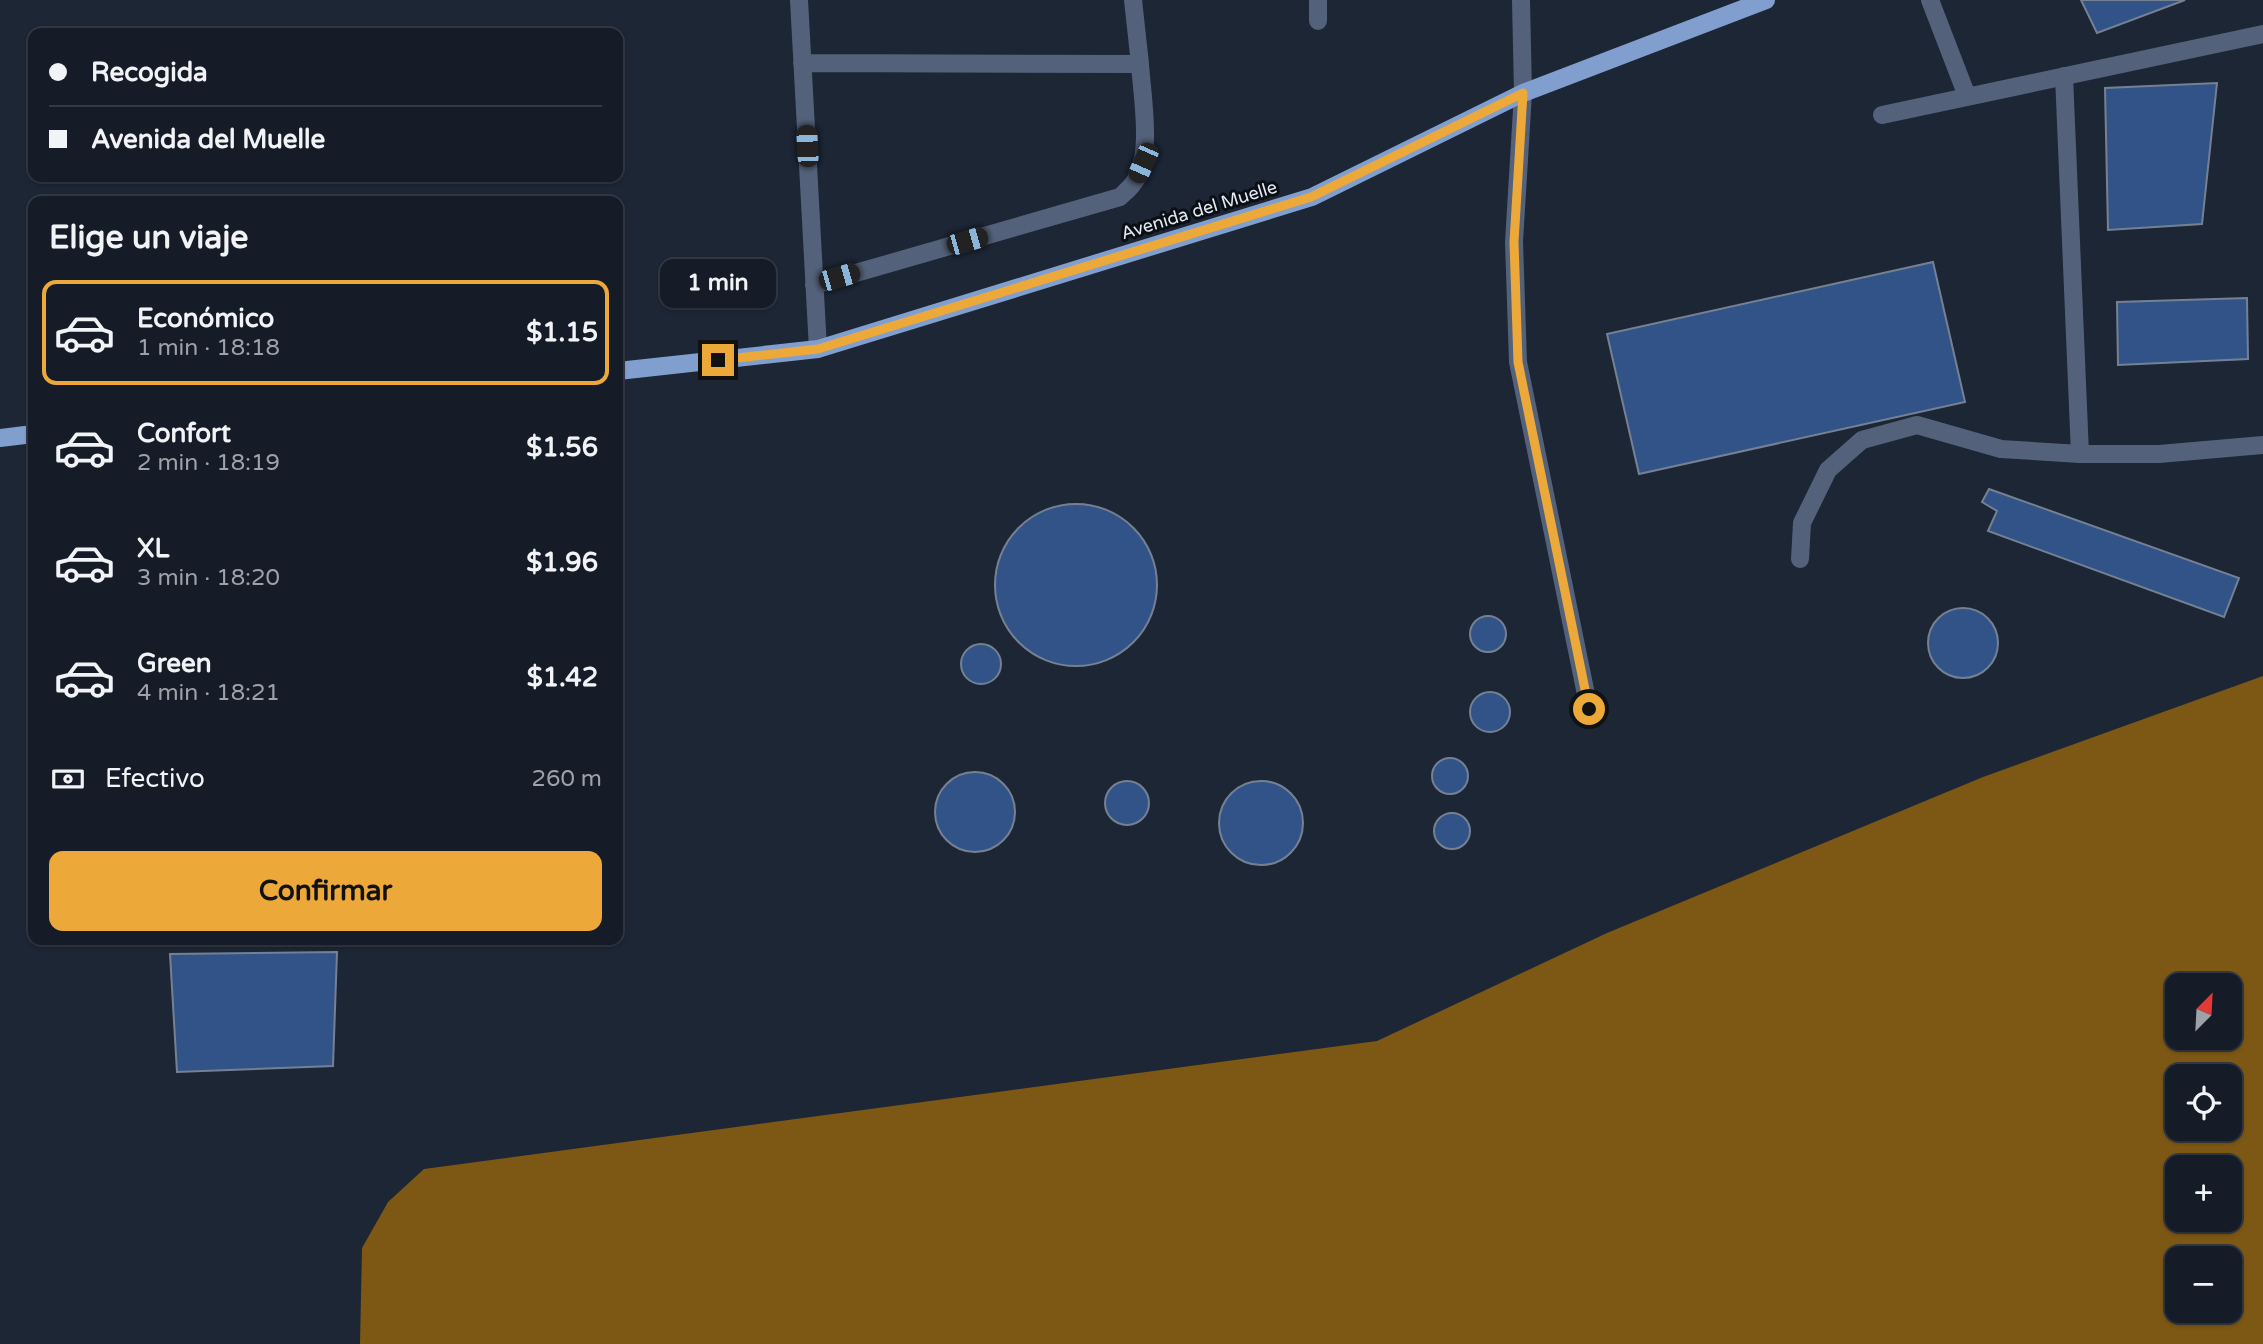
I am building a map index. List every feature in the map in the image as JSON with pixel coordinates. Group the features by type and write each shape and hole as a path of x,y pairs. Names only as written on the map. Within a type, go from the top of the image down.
{"main road":[{"name":"Avenida del Muelle","path":"623,370 818,349 1311,197 1523,93 1766,0"},
{"path":"0,438 28,435"}],"lane":[{"path":"799,0 818,349"},
{"path":"814,285 1120,197 1134,184 1143,163 1145,146 1133,0"},
{"path":"1318,0 1318,21"},
{"path":"1521,0 1523,93 1514,242 1518,362 1589,709"},
{"path":"1930,0 1967,96"},
{"path":"1882,115 2263,34"},
{"path":"802,63 1140,64"},
{"path":"2064,76 2080,454"},
{"path":"1800,559 1802,523 1828,470 1862,440 1917,425 2001,449 2080,454 2159,454 2263,445"}],"shaded area":[{"path":"2263,676 2263,1344 360,1344 362,1248 388,1202 424,1169 1377,1041 1607,933 1983,777"}],"building":[{"path":"2081,0 2185,0 2097,33"},
{"path":"2217,83 2202,224 2108,230 2105,88"},
{"path":"1933,262 1965,402 1639,474 1607,334"},
{"path":"2247,298 2248,359 2118,365 2117,302"},
{"path":"1989,489 2239,578 2224,617 1988,531 1997,511 1982,502"},
{"path":"1076,504 1107,510 1133,528 1151,554 1157,585 1151,616 1133,642 1107,660 1076,666 1045,660 1019,642 1001,616 995,585 1001,554 1019,528 1045,510"},
{"path":"1963,608 1988,618 1998,643 1988,668 1963,678 1938,668 1928,643 1938,618"},
{"path":"1488,616 1501,621 1506,634 1501,647 1488,652 1475,647 1470,634 1475,621"},
{"path":"981,644 989,645 995,650 1000,656 1000,672 995,678 989,683 981,684 973,683 967,678 962,672 961,664 962,656 967,650 973,645"},
{"path":"1490,692 1504,698 1510,712 1504,726 1490,732 1476,726 1470,712 1476,698"},
{"path":"1450,758 1463,763 1468,776 1463,789 1450,794 1437,789 1432,776 1437,763"},
{"path":"975,772 990,775 1003,784 1012,797 1015,812 1012,827 1003,840 990,849 975,852 960,849 947,840 938,827 935,812 938,797 947,784 960,775"},
{"path":"1127,781 1143,787 1149,803 1143,819 1127,825 1111,819 1105,803 1111,787"},
{"path":"1253,781 1269,781 1285,788 1296,799 1303,815 1300,839 1291,853 1269,865 1253,865 1237,858 1226,847 1219,831 1219,815 1226,799 1237,788"},
{"path":"1452,813 1464,819 1470,831 1464,843 1452,849 1440,843 1434,831 1440,819"},
{"path":"337,952 333,1066 177,1072 170,954"}],"route":[{"path":"718,360 818,349 1311,197 1523,93 1514,242 1518,362 1589,709"}]}
